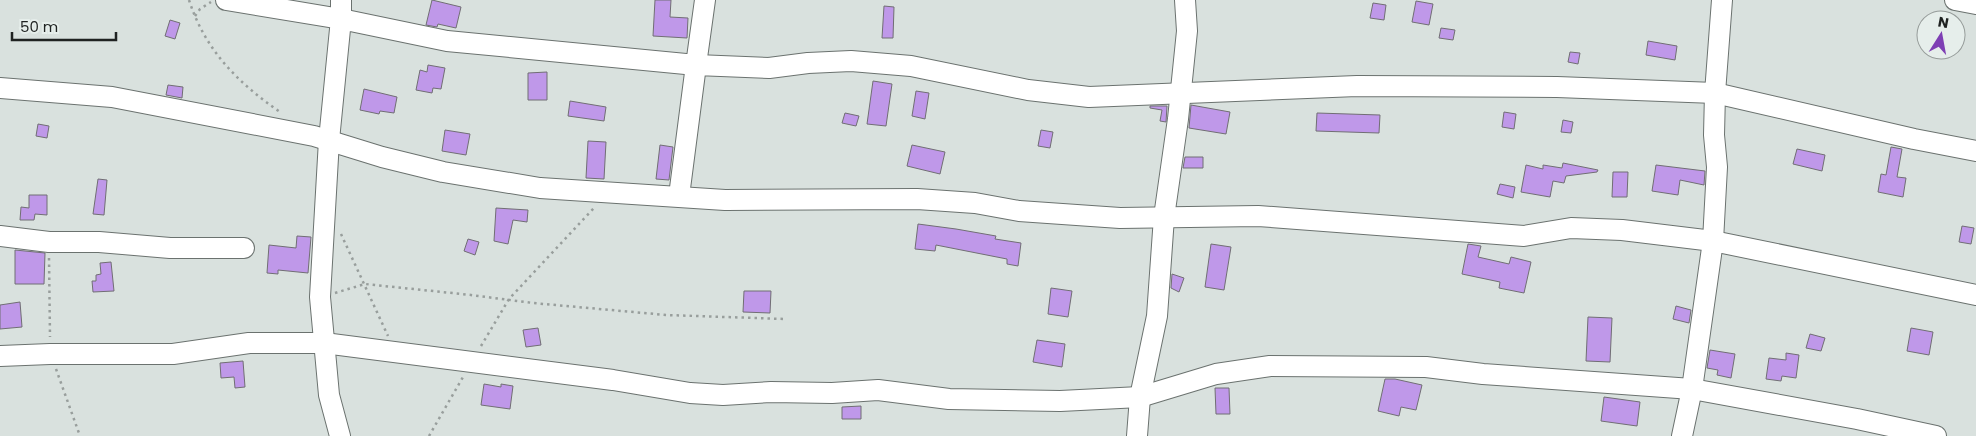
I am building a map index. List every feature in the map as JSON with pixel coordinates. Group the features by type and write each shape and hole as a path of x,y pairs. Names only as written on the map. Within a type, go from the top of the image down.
{"street":[{"path":"679,196 705,0"},
{"path":"1137,436 1140,397 1157,316 1164,217 1187,32 1185,0"},
{"path":"1682,436 1692,389 1713,241 1717,167 1714,135 1715,93 1722,0"},
{"path":"1956,0 1976,4"},
{"path":"221,1 341,10 446,41 696,65 769,68 808,63 851,61 912,66 1028,90 1089,96 1366,86 1557,87 1715,93 1914,139 1976,151"},
{"path":"340,436 329,395 320,297 329,140 341,10"},
{"path":"0,88 112,97 329,140 382,157 443,172 540,188 725,200 918,199 974,203 1019,211 1120,218 1258,216 1524,236 1571,228 1622,230 1713,241 1976,295"},
{"path":"0,236 49,242 99,242 170,248 244,248"},
{"path":"0,356 173,354 249,343 324,343 613,380 690,393 723,395 771,392 832,393 878,390 949,399 1060,401 1140,397 1216,374 1270,366 1426,367 1484,374 1692,389 1857,419 1936,436"}],"path":[{"path":"189,0 204,36 224,64 253,94 285,115"},
{"path":"195,16 208,3 221,1"},
{"path":"429,436 510,299 609,192"},
{"path":"337,227 365,284 394,351"},
{"path":"320,297 365,284 533,303 666,314 785,320"}],"building":[{"path":"432,0 461,7 456,28 438,24 437,27 426,25"},
{"path":"655,0 671,0 670,17 688,18 687,38 653,36"},
{"path":"1416,1 1433,4 1429,25 1412,22"},
{"path":"1373,3 1386,5 1384,20 1370,18"},
{"path":"884,6 894,7 893,38 882,38"},
{"path":"170,20 180,23 175,39 165,36"},
{"path":"1441,28 1455,30 1453,40 1439,38"},
{"path":"1648,41 1677,46 1675,60 1646,55"},
{"path":"1570,52 1580,53 1578,64 1568,62"},
{"path":"428,65 445,68 441,89 433,88 432,93 416,90 420,70 427,72"},
{"path":"547,72 547,100 528,100 528,73"},
{"path":"873,81 892,84 886,126 867,124"},
{"path":"168,85 183,87 182,98 166,95"},
{"path":"364,89 397,97 394,113 380,111 379,114 360,110"},
{"path":"916,91 929,93 925,119 912,116"},
{"path":"570,101 606,107 604,121 568,116"},
{"path":"1191,105 1230,112 1226,134 1189,128"},
{"path":"1150,106 1167,106 1166,122 1160,121 1162,110 1150,108"},
{"path":"1504,112 1516,114 1514,129 1502,127"},
{"path":"845,113 859,116 856,126 842,123"},
{"path":"1317,113 1380,115 1379,133 1316,131"},
{"path":"1563,120 1573,122 1571,133 1561,132"},
{"path":"38,124 49,126 47,138 36,136"},
{"path":"445,130 470,134 466,155 442,151"},
{"path":"1041,130 1053,132 1050,148 1038,146"},
{"path":"588,141 606,142 604,179 586,178"},
{"path":"660,145 673,147 669,180 656,179"},
{"path":"912,145 945,152 940,174 907,166"},
{"path":"1891,147 1902,149 1897,177 1906,178 1903,197 1878,192 1881,174 1886,175"},
{"path":"1797,149 1825,155 1822,171 1793,164"},
{"path":"1185,157 1203,157 1203,168 1183,168"},
{"path":"1563,163 1598,170 1597,172 1566,176 1564,183 1553,181 1550,197 1521,192 1526,165 1543,169 1543,165 1562,168"},
{"path":"1656,165 1705,171 1704,185 1680,180 1678,195 1652,191"},
{"path":"1613,172 1628,172 1627,197 1612,197"},
{"path":"98,179 107,180 104,215 93,214"},
{"path":"1500,184 1515,187 1513,198 1497,194"},
{"path":"29,195 47,195 47,215 35,214 34,220 20,220 21,207 29,208"},
{"path":"496,208 528,210 527,222 513,220 508,244 494,241"},
{"path":"918,224 996,236 995,239 1021,243 1018,266 1007,264 1007,259 936,245 935,251 915,249"},
{"path":"1962,226 1974,228 1971,244 1959,242"},
{"path":"297,236 311,237 308,273 278,270 278,274 267,273 269,245 296,248"},
{"path":"468,239 479,242 475,255 464,251"},
{"path":"1211,244 1231,247 1224,290 1205,287"},
{"path":"1468,244 1481,246 1478,257 1509,264 1511,257 1531,262 1524,293 1499,288 1500,282 1462,274"},
{"path":"15,250 45,253 44,284 15,284"},
{"path":"111,262 114,291 93,292 92,281 96,281 96,275 101,274 100,263"},
{"path":"1172,274 1184,278 1179,292 1171,288"},
{"path":"1051,288 1072,291 1068,317 1048,314"},
{"path":"744,291 771,291 770,313 743,312"},
{"path":"20,302 22,327 0,329 0,305"},
{"path":"1676,306 1691,310 1689,323 1673,319"},
{"path":"1588,317 1612,318 1610,362 1586,361"},
{"path":"538,328 541,345 526,347 523,330"},
{"path":"1911,328 1933,332 1929,355 1907,351"},
{"path":"1810,334 1825,338 1821,351 1806,348"},
{"path":"1037,340 1065,344 1062,367 1033,362"},
{"path":"1710,350 1735,354 1731,378 1717,375 1718,370 1707,368"},
{"path":"1786,353 1799,355 1796,378 1782,376 1781,381 1766,379 1769,358 1786,360"},
{"path":"243,361 245,387 235,388 234,377 221,378 220,363"},
{"path":"1385,379 1395,379 1422,385 1416,410 1401,407 1399,416 1378,411"},
{"path":"484,384 501,387 501,384 513,386 510,409 481,405"},
{"path":"1215,388 1229,388 1230,414 1216,414"},
{"path":"1604,397 1640,402 1637,426 1601,421"},
{"path":"861,406 861,419 842,419 842,407"}]}
